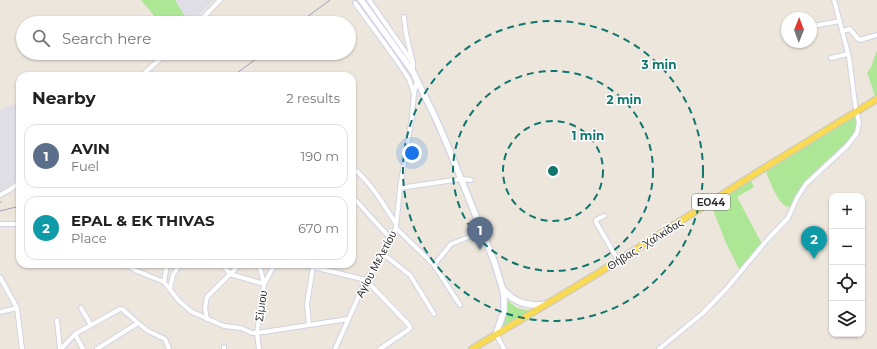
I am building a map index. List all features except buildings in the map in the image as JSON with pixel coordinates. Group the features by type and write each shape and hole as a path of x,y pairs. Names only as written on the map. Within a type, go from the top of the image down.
{"main road":[{"path":"361,0 413,72 436,119 461,179 494,261 504,295 504,310 496,334"},
{"name":"Θήβας - Χαλκίδας","path":"472,349 877,99"},
{"path":"502,287 507,294 521,303 529,305 545,304"}],"street":[{"path":"205,16 220,0"},
{"path":"369,0 413,62"},
{"path":"658,349 703,313 718,298 788,218 802,188 847,146 857,133 859,122 855,104 855,93 848,54 834,0"},
{"path":"355,3 395,58 412,85 414,93"},
{"path":"404,17 406,34 413,62 413,72"},
{"path":"817,25 840,21"},
{"path":"842,31 850,29 860,40 877,35"},
{"path":"831,58 848,54"},
{"path":"146,72 159,60"},
{"name":"Αγίου Μελετίου","path":"335,349 366,280 383,254 396,226 400,188 417,80"},
{"path":"356,171 371,186 396,226 434,265 460,305"},
{"path":"400,188 461,179 471,180"},
{"path":"0,195 16,185"},
{"path":"356,200 390,238"},
{"path":"604,216 596,220 596,222 618,260"},
{"path":"0,224 16,224"},
{"path":"434,265 451,244 482,232"},
{"path":"383,254 410,275 434,314"},
{"path":"132,268 164,282 179,301 192,312 224,326 241,328 252,333 348,319"},
{"path":"164,282 166,268"},
{"path":"170,289 173,275 177,268"},
{"path":"225,268 230,274 264,284 273,268"},
{"path":"207,319 205,308 207,297 236,268"},
{"name":"Σίμιου","path":"259,349 257,333 264,284 260,268"},
{"path":"309,325 307,304 313,268"},
{"path":"321,268 366,280 409,326 410,328 408,330 380,349"},
{"path":"0,278 17,308 22,349"},
{"path":"0,312 17,308"},
{"path":"81,308 91,325"},
{"path":"60,349 75,334 120,309 122,309 138,323 165,340 169,349"},
{"path":"57,320 60,349"},
{"path":"97,349 138,323"},
{"path":"75,334 83,349"},
{"path":"496,334 504,349"},
{"path":"388,344 390,349"}],"shaded area":[{"path":"175,0 213,0 198,16 185,16"},
{"path":"16,104 16,181 0,191 0,110"}],"green space":[{"path":"141,0 175,0 185,16 154,16"},
{"path":"877,51 877,94 875,96 867,72 871,68"},
{"path":"855,115 857,125 852,137 805,181 790,207 782,203 775,193 766,172"},
{"path":"751,181 754,187 737,197 762,244 740,271 726,243 711,205"},
{"path":"506,299 517,308 530,311 501,327"}],"railway":[{"path":"308,16 330,0"},
{"path":"238,72 255,60"},
{"path":"0,211 16,207"}],"place":[{"name":"AVIN","path":"480,250"},
{"name":"EPAL & EK THIVAS","path":"814,259"}]}
